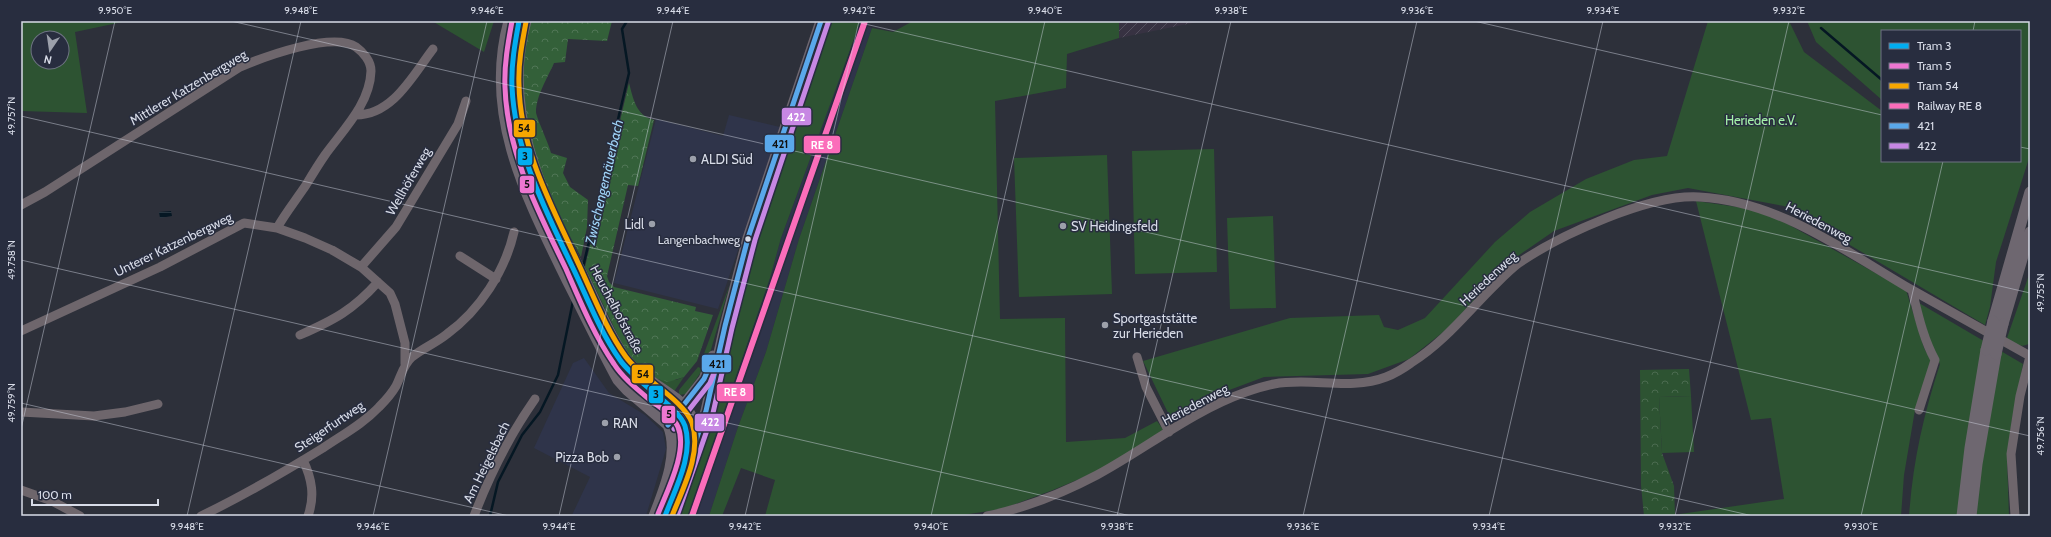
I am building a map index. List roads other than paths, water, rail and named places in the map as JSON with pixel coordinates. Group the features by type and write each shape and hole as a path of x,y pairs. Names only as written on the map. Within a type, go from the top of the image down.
{"main road":[{"path":"509,21 502,56 502,102 506,129 515,166 567,280 618,380 627,390 668,425 671,432 671,461 654,516"},
{"name":"Heuchelhofstraße","path":"526,21 518,58 518,102 522,128 538,180 576,262 623,355 647,380 686,409"},
{"path":"670,516 706,411 709,390 718,363 725,326 759,204 821,21"},
{"path":"1962,516 1970,448 1998,322 2030,192"},
{"path":"1998,322 2030,232"},
{"path":"668,425 686,409 704,379 725,326"},
{"path":"1971,516 1976,464 1991,352"},
{"path":"686,409 701,404 709,390"},
{"path":"686,409 694,428 695,441"}],"street":[{"name":"Mittlerer Katzenbergweg","path":"21,204 45,192 240,67 263,57 292,49 334,42 350,43 364,53 371,70 369,87 356,115 313,171 306,185 288,208 277,228"},
{"path":"356,115 367,115 388,104 400,91 432,49"},
{"name":"Wellhöferweg","path":"361,267 396,227 458,124 466,102"},
{"name":"Heriedenweg","path":"987,516 1003,513 1056,494 1097,475 1191,418 1245,393 1276,384 1345,383 1386,378 1414,362 1451,332 1482,298 1516,265 1561,238 1650,202 1697,197 1746,204 1776,213 1838,246 1912,290 2030,356"},
{"name":"Unterer Katzenbergweg","path":"21,331 160,266 244,223 277,228 332,250 361,267 390,293 395,304 405,343 405,364"},
{"name":"Steigerfurtweg","path":"201,516 223,506 303,460 357,426 380,407 396,386 405,364 417,353 453,329 479,302 496,279 510,250 514,232"},
{"path":"460,256 496,279"},
{"path":"300,334 333,320 362,300 378,282"},
{"path":"1912,290 1923,334 1935,360 1919,410"},
{"path":"2014,516 2011,454 2020,396 2030,356"},
{"path":"1137,357 1146,387 1169,432"},
{"name":"Am Heigelsbach","path":"474,516 514,430 535,399"},
{"path":"21,412 94,416 125,412 158,404"},
{"path":"303,460 312,484 312,500 308,516"},
{"path":"21,490 52,501 80,516"}],"waterway":[{"name":"Zwischengemäuerbach","path":"583,267 629,73 622,29 627,21"},
{"path":"1821,28 1881,79"},
{"name":"Zwischengemäuerbach","path":"576,290 580,278"},
{"name":"Zwischengemäuerbach","path":"490,516 498,482 522,435 540,412 558,375 573,301"}],"tram line":[{"name":"5","path":"512,21 505,70 507,111 511,135 526,181 588,318 607,353 626,379 669,415 678,427 680,437 678,459 671,483 658,514"},
{"name":"3","path":"519,21 512,70 514,111 525,157 533,180 606,338 627,368 665,402 681,419 685,426 687,437 685,460 682,472 665,516"},
{"name":"54","path":"526,22 519,69 521,109 525,133 549,200 600,312 626,357 633,365 681,406 688,414 692,423 695,446 693,458 686,482 672,516"}],"place":[{"name":"ALDI Süd","path":"693,159"},
{"name":"Lidl","path":"652,224"},
{"name":"SV Heidingsfeld","path":"1063,226"},
{"name":"Langenbachweg","path":"748,239"},
{"name":"Sportgaststätte zur Herieden","path":"1105,325"},
{"name":"RAN","path":"605,423"},
{"name":"Pizza Bob","path":"617,457"}],"park label":[{"name":"Herieden e.V.","path":"1761,120"}]}
